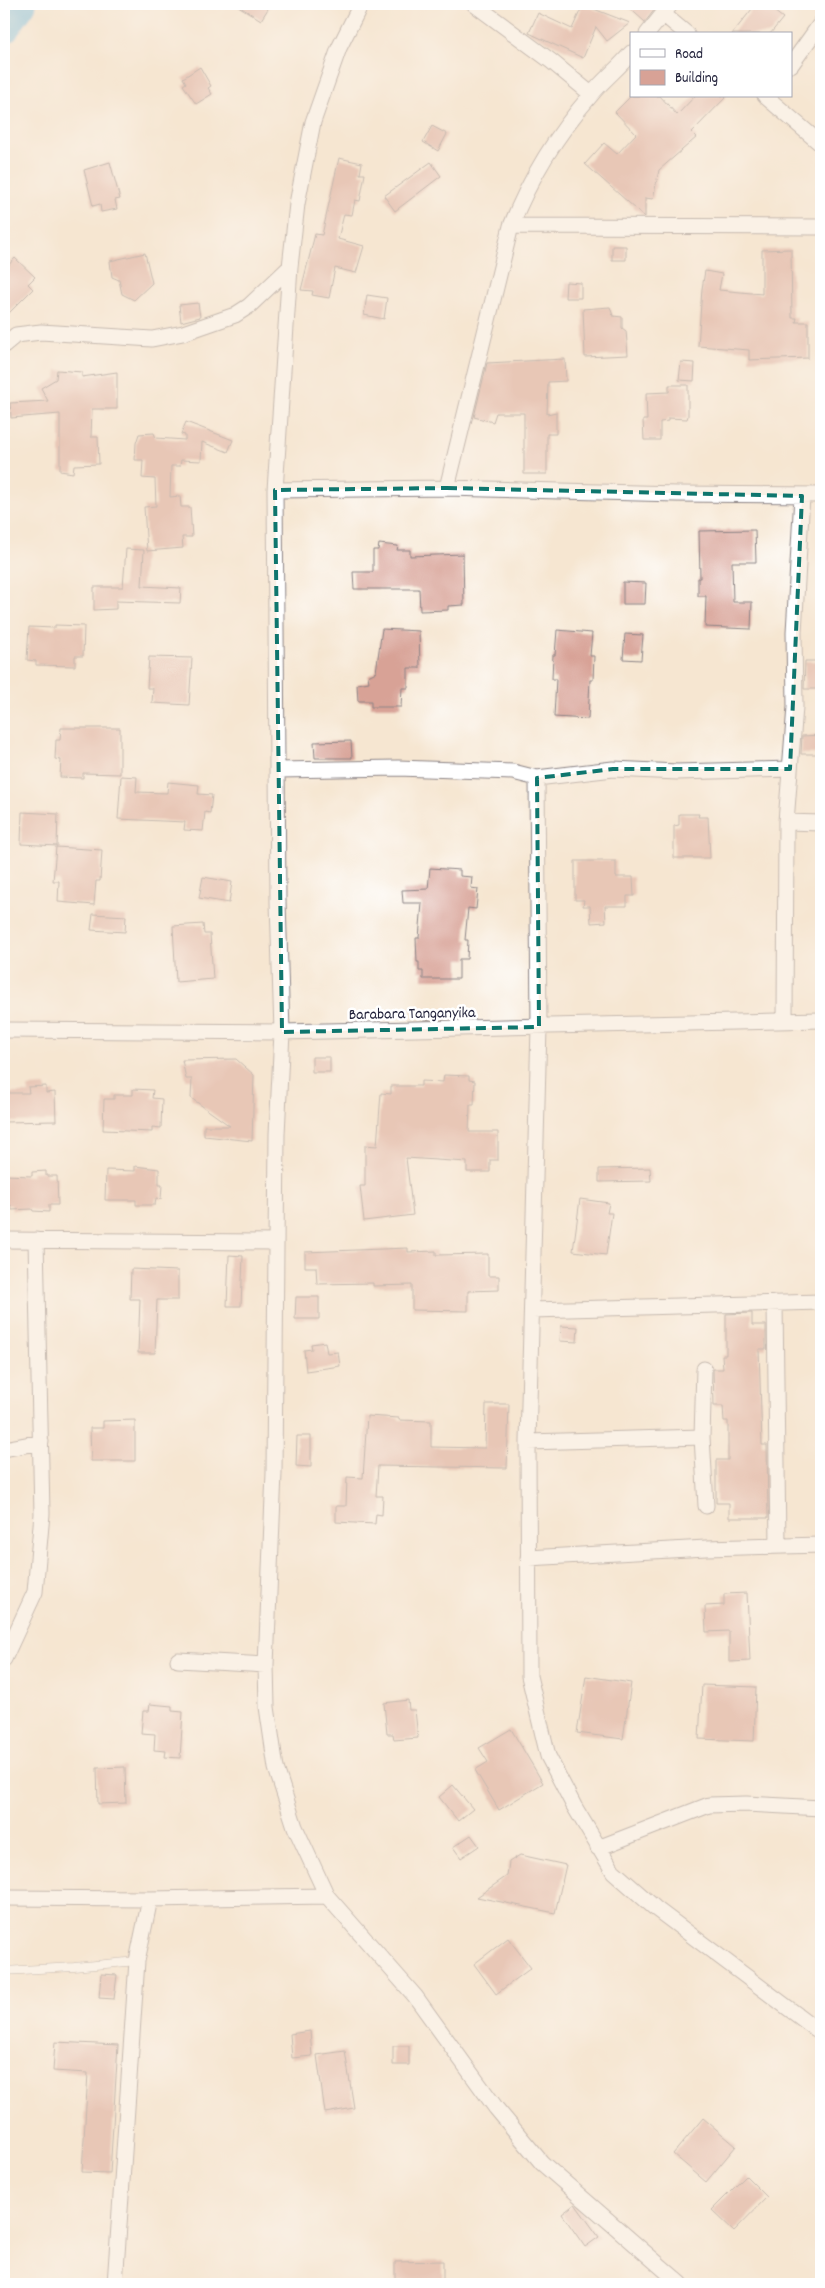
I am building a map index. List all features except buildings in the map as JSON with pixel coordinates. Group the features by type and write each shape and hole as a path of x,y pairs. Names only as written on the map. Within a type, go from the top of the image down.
{"street":[{"path":"362,4 339,48 313,122 298,204 290,266 275,490 278,902 282,1032 277,1134 274,1473 266,1665 267,1707 276,1768 295,1827 327,1896 415,1996 496,2108 542,2163 681,2284"},
{"path":"474,4 551,61 591,94"},
{"path":"649,32 667,9 685,32"},
{"path":"792,64 821,24"},
{"path":"447,488 511,226 523,196 555,141 591,94 630,54"},
{"path":"768,98 821,144"},
{"path":"511,226 821,227"},
{"path":"4,345 16,335 41,332 152,339 183,333 235,315 249,306 290,266"},
{"path":"275,490 447,488 821,495"},
{"path":"785,1021 786,822 795,707 794,632 802,496"},
{"path":"278,770 398,768 513,772 538,778 613,769 677,772 790,769"},
{"path":"538,778 539,1027 528,1442 529,1676 548,1756 598,1848 613,1871 655,1908 820,2028"},
{"path":"786,822 821,823"},
{"name":"Barabara Tanganyika","path":"4,1030 282,1032 821,1020"},
{"path":"4,1240 276,1242"},
{"path":"4,1659 35,1592 42,1514 36,1240"},
{"path":"532,1310 821,1302"},
{"path":"775,1303 778,1546"},
{"path":"704,1369 702,1437 706,1506"},
{"path":"528,1442 702,1437"},
{"path":"4,1449 40,1442"},
{"path":"528,1558 706,1548 821,1545"},
{"path":"178,1660 266,1665"},
{"path":"598,1848 709,1805 746,1804 821,1808"},
{"path":"4,1898 150,1899 327,1896"},
{"path":"115,2284 136,1960 150,1899"}],"lane":[{"path":"4,1971 74,1967 136,1960"}],"highlighted area":[{"path":"447,488 802,496 790,769 613,769 537,778 539,1027 282,1032 275,490"}],"waterway":[{"path":"4,28 21,4"}]}
